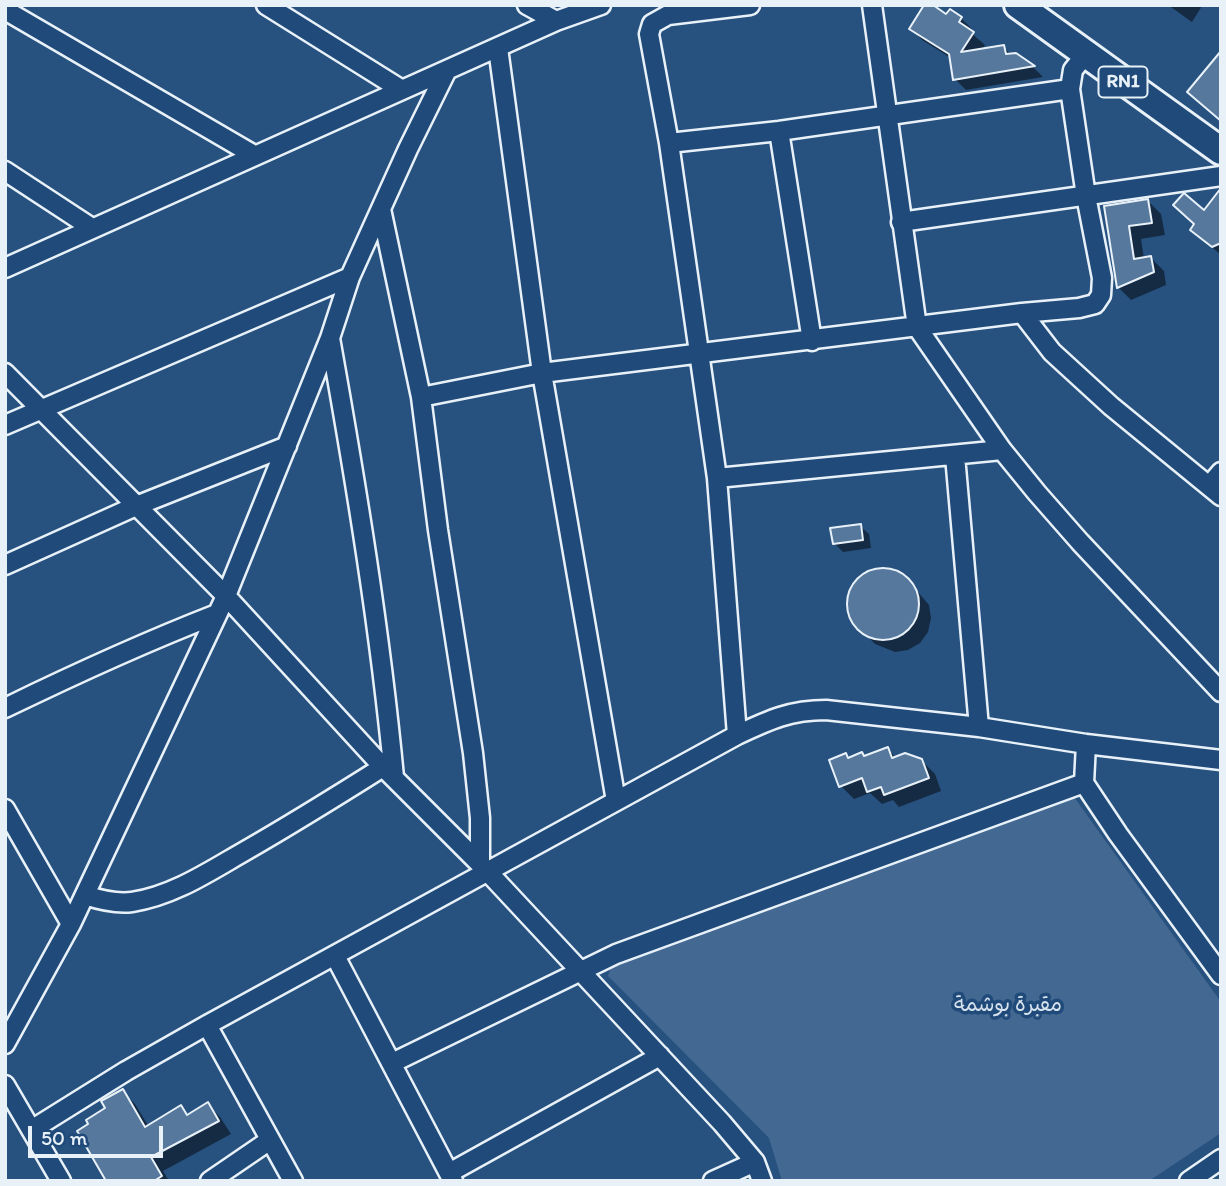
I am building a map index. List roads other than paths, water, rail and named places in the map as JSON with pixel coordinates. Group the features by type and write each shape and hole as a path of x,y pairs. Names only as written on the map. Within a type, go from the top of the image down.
{"main road":[{"name":"RN1","path":"1017,8 1221,151"}],"street":[{"path":"266,5 402,90"},
{"path":"527,5 556,22"},
{"path":"5,268 254,155 556,22 601,5"},
{"path":"737,735 717,478 701,354 649,28 655,21 668,15 750,5"},
{"path":"873,5 917,327 1002,450 1080,542 1221,692"},
{"path":"5,10 254,155"},
{"path":"498,48 542,373 616,801"},
{"path":"421,397 542,373 1095,304 1099,300 1102,278 1070,89 1073,70 1085,55"},
{"path":"5,1044 85,895 226,596 330,338 350,277 447,70"},
{"path":"669,143 779,131 1070,89"},
{"path":"779,131 812,341"},
{"path":"5,171 92,228"},
{"path":"901,222 1221,176"},
{"path":"382,209 421,397 438,530 473,753 484,868"},
{"path":"5,425 350,277"},
{"path":"1021,313 1052,352 1101,397 1215,491 1221,472"},
{"path":"330,338 360,504 384,668 389,772"},
{"path":"5,373 226,596 389,772 581,971 755,1162 762,1181"},
{"path":"5,565 136,506 287,446"},
{"path":"717,478 1002,450"},
{"path":"955,456 979,727"},
{"path":"5,708 136,646 217,614"},
{"path":"33,1129 126,1071 335,956 484,868 775,717 800,710 826,710 979,727 1086,744 1221,760"},
{"path":"1086,744 1084,783 1221,975"},
{"path":"85,895 113,902 131,902 152,897 206,874 389,772"},
{"path":"392,1063 616,954 1084,783"},
{"path":"5,809 71,923"},
{"path":"335,956 451,1177 660,1056"},
{"path":"207,1025 293,1181"},
{"path":"5,1085 61,1181"},
{"path":"210,1181 271,1140"},
{"path":"1189,1181 1221,1159"},
{"path":"713,1181 755,1162"}],"park label":[{"name":"مقبرة بوشمة","path":"1008,1006"}]}
